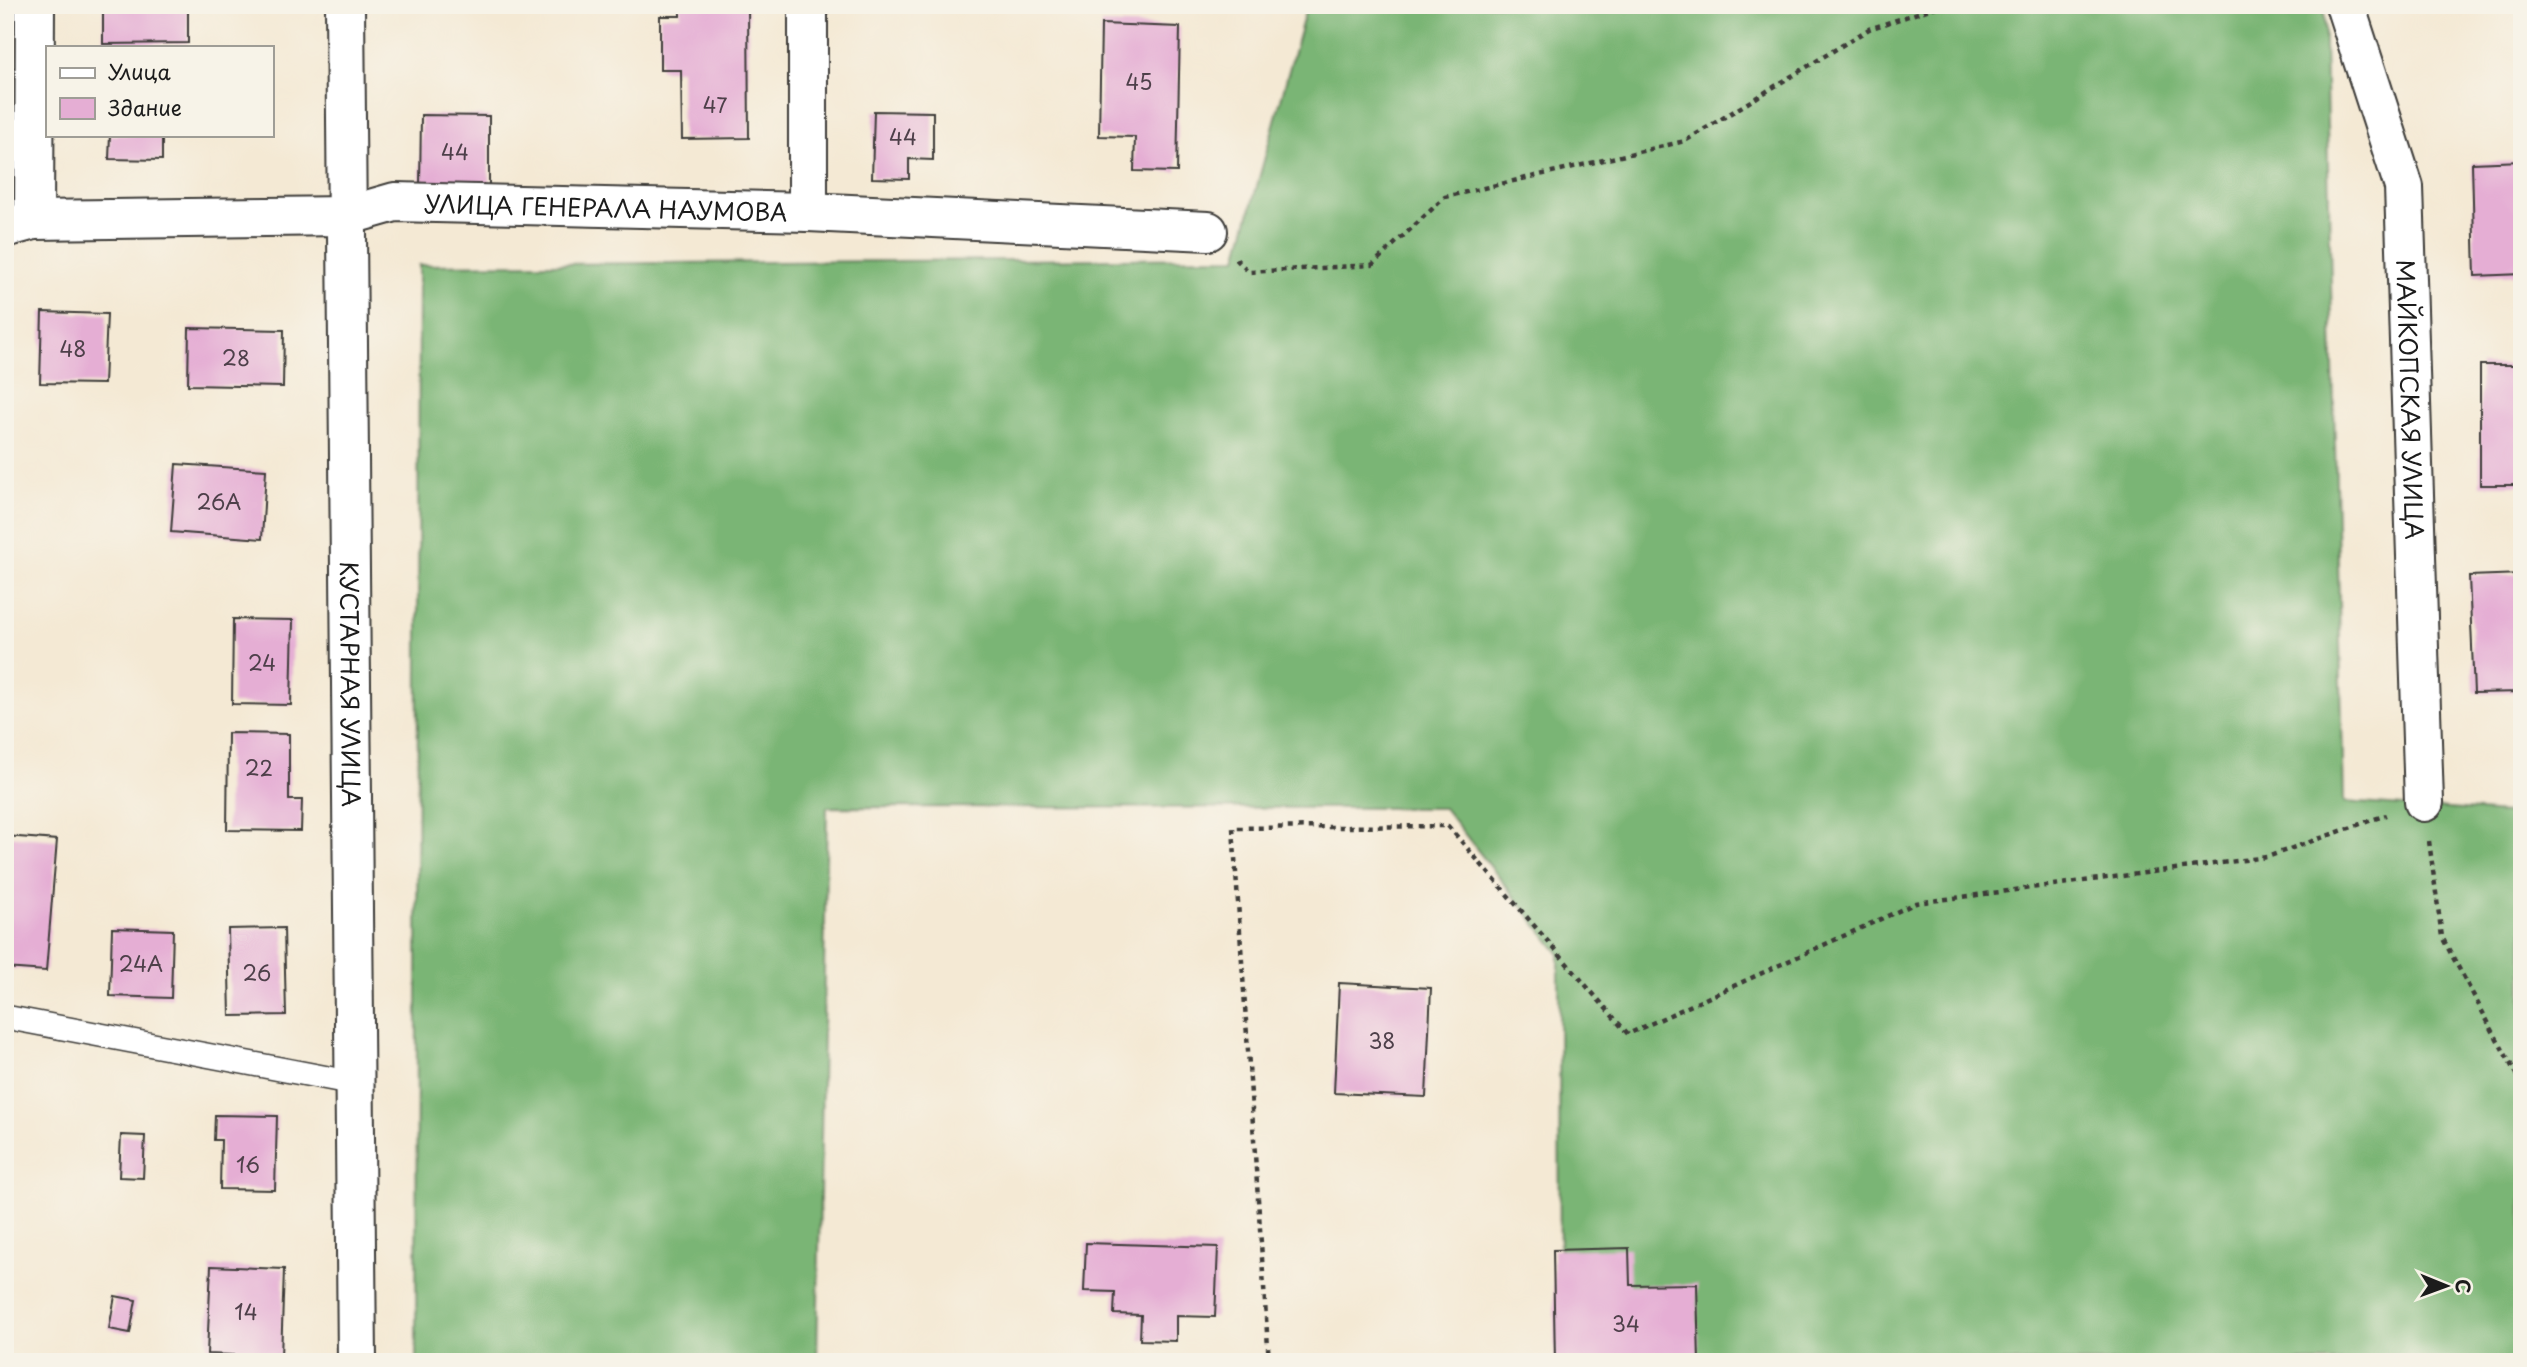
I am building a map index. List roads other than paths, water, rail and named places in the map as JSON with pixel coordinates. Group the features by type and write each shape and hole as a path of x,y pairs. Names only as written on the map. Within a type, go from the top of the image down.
{"street":[{"path":"20,224 35,5"},
{"name":"КУСТАРНАЯ УЛИЦА","path":"345,5 357,1362"},
{"path":"808,5 808,212"},
{"name":"МАЙКОПСКАЯ УЛИЦА","path":"2346,5 2404,187 2424,802"},
{"name":"УЛИЦА ГЕНЕРАЛА НАУМОВА","path":"20,224 346,216 395,202 808,212 1208,231"}],"lane":[{"path":"5,1017 354,1083"}]}
